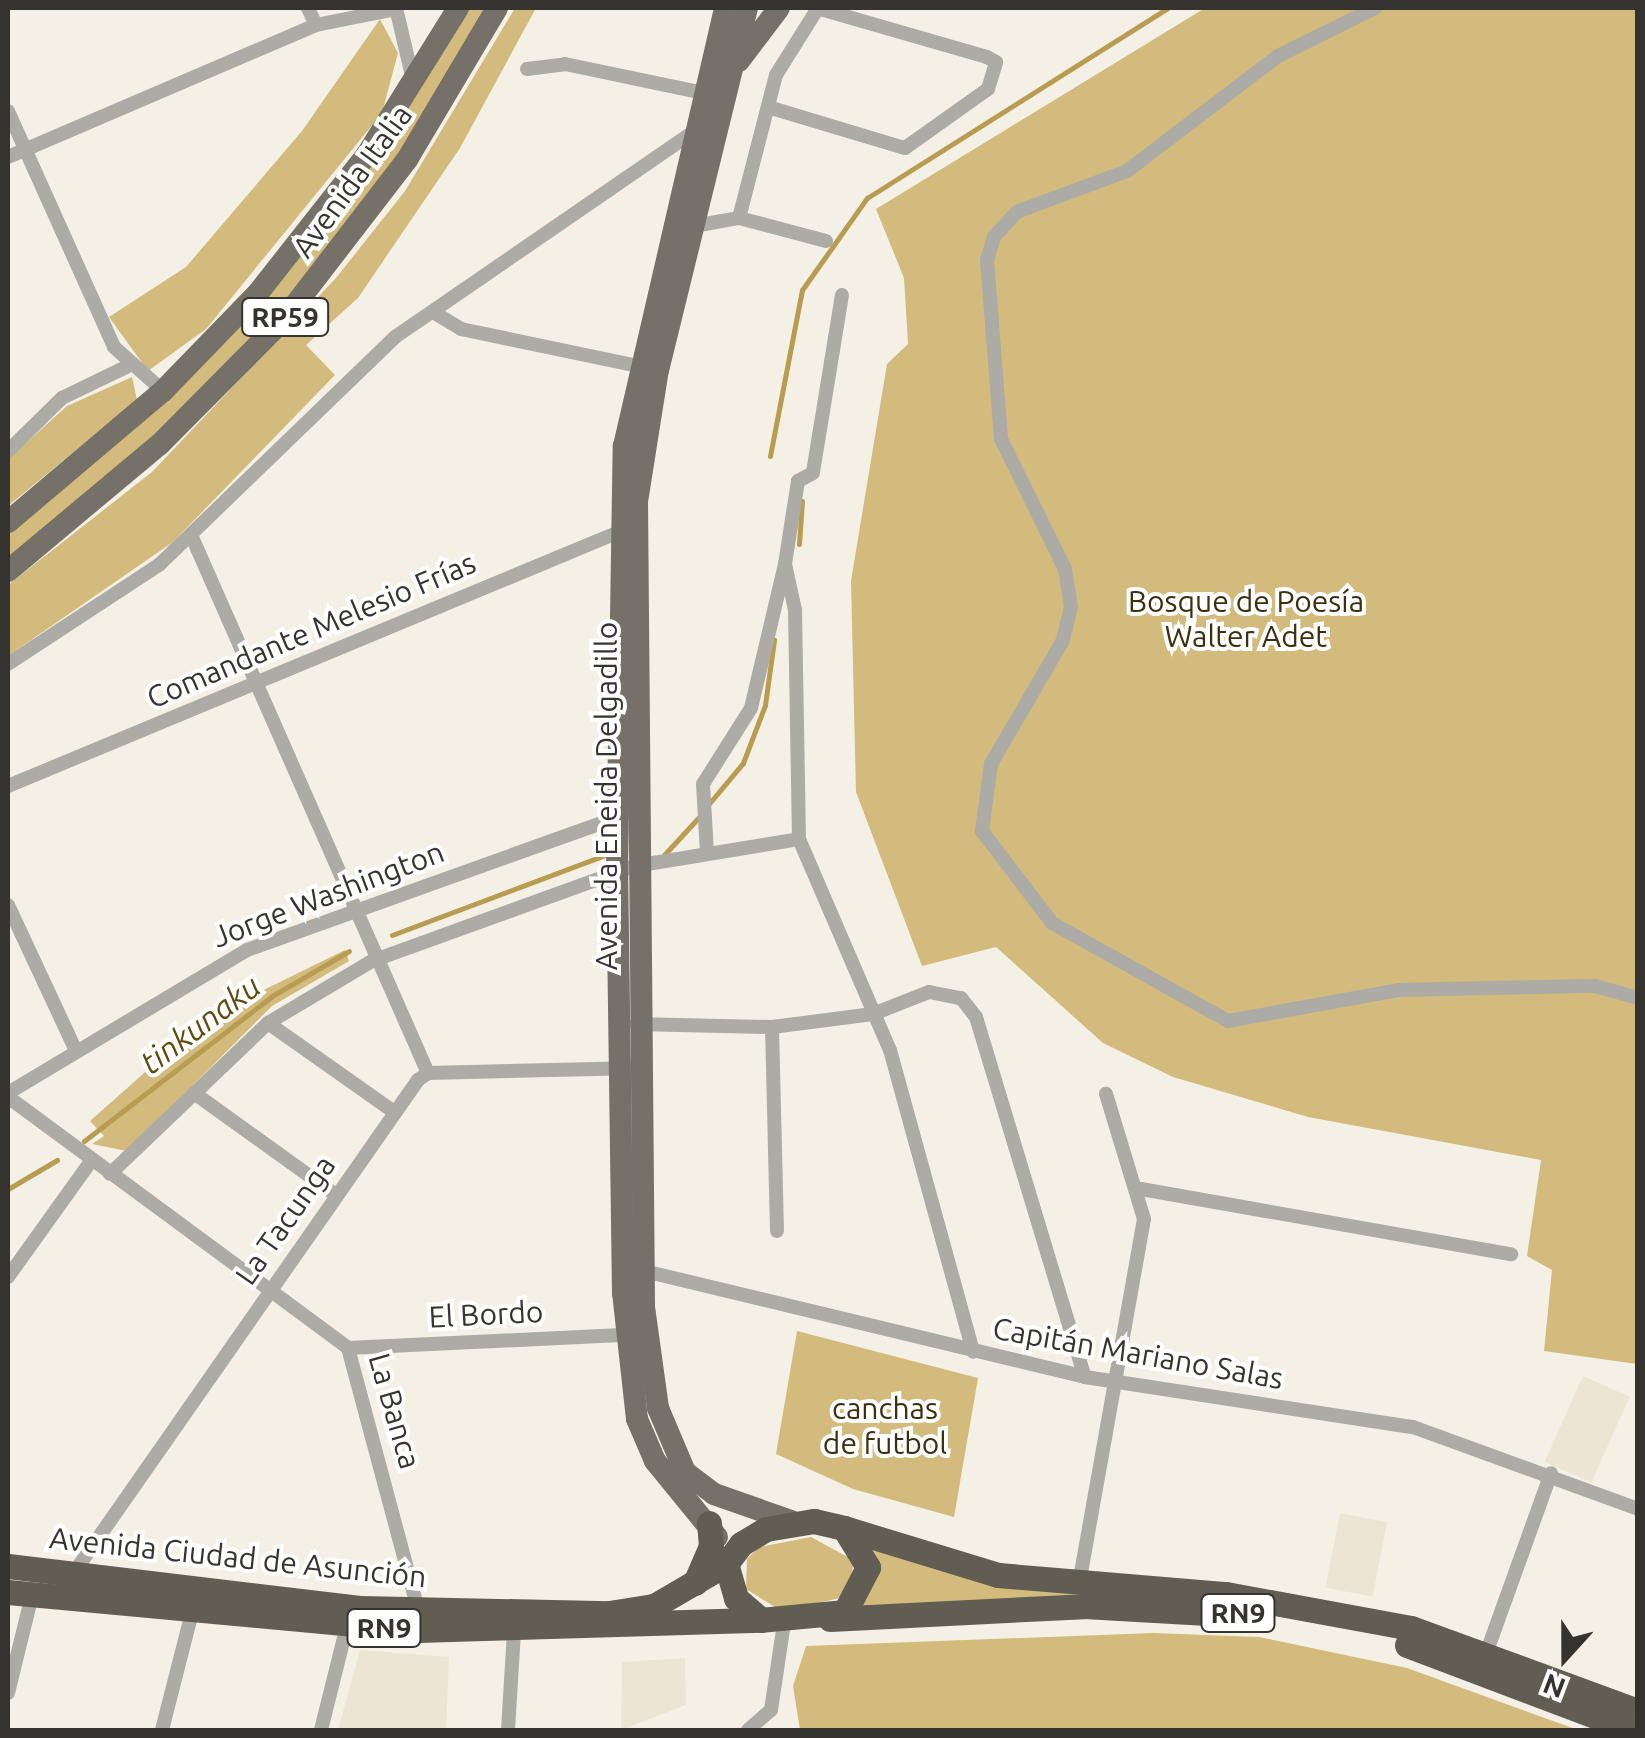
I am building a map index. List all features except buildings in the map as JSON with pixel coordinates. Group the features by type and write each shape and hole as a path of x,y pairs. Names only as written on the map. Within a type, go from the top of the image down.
{"highway":[{"name":"RN9","path":"694,1583 792,1521 844,1528 985,1572 1324,1609 1487,1651 1638,1711"},
{"path":"694,1583 711,1546 709,1523"},
{"path":"826,1619 856,1602 867,1580 866,1555 844,1528"},
{"path":"726,1561 736,1598 773,1621"},
{"name":"Avenida Ciudad de Asunción","path":"8,1566 418,1609 608,1612 654,1606 694,1583"},
{"name":"Avenida Ciudad de Asunción","path":"20,1594 347,1626 514,1631 773,1621"},
{"name":"RN9","path":"773,1621 1084,1606 1245,1613 1427,1650 1632,1730"}],"main road":[{"name":"Avenida Italia","path":"8,522 163,390 296,248 415,83 458,8"},
{"name":"Avenida Italia","path":"8,570 160,444 295,306 436,117 497,8"},
{"name":"Avenida Eneida Delgadillo","path":"628,529 647,423 694,226 725,8"},
{"name":"Avenida Eneida Delgadillo","path":"726,1561 709,1523 646,1448 626,1335 633,1270 626,869 628,529 638,366 694,131 732,72 746,8"},
{"path":"732,72 779,8"},
{"name":"Avenida Eneida Delgadillo","path":"626,869 636,1024 628,1068"},
{"name":"Avenida Eneida Delgadillo","path":"633,1270 650,1363 674,1455 714,1494 792,1521"}],"street":[{"path":"308,8 316,26"},
{"path":"8,157 316,26 396,8 415,83"},
{"path":"739,218 768,107 782,60 817,8 996,62 982,97 906,148 768,107"},
{"path":"1376,8 1278,56 1127,172 1017,212 994,236 987,260 1001,439 1065,568 1071,607 1062,642 991,764 982,831 1052,923 1228,1021 1398,990 1595,986 1638,998"},
{"path":"527,69 565,64 715,95"},
{"path":"8,111 126,367 163,390"},
{"path":"8,664 192,537 382,348 594,192 694,131"},
{"path":"694,226 739,218 826,240"},
{"path":"707,853 703,784 751,708 785,564 798,481 814,474 842,295"},
{"path":"432,312 461,329 638,366"},
{"path":"8,452 62,398 126,367"},
{"name":"Comandante Melesio Frías","path":"8,786 628,529"},
{"path":"192,537 372,961 428,1072 628,1068"},
{"path":"785,564 795,610 799,840 873,1014 973,1352"},
{"name":"Jorge Washington","path":"8,1095 75,1049 228,959 350,911 626,815"},
{"path":"110,1174 268,1023 372,961 626,869 799,840"},
{"path":"8,905 75,1049"},
{"path":"636,1024 772,1027 873,1014 942,991 976,1018 1086,1377"},
{"path":"268,1023 394,1112"},
{"path":"772,1027 777,1231"},
{"name":"La Tacunga","path":"73,1574 394,1112 428,1072"},
{"path":"194,1094 336,1195"},
{"path":"1079,1584 1144,1219 1141,1189 1106,1094"},
{"name":"La Banca","path":"8,1095 91,1161 348,1348 418,1609"},
{"path":"8,1277 91,1161"},
{"path":"1141,1189 1512,1254"},
{"name":"Capitán Mariano Salas","path":"633,1270 1086,1377 1413,1427 1550,1472 1638,1509"},
{"name":"El Bordo","path":"348,1348 626,1335"},
{"path":"1487,1651 1550,1472"},
{"path":"8,1693 20,1594"},
{"path":"162,1730 192,1612"},
{"path":"748,1730 771,1710 773,1621"},
{"path":"321,1730 347,1626"},
{"path":"508,1730 514,1631"}],"shaded area":[{"path":"1583,1376 1630,1397 1591,1483 1545,1462"},
{"path":"1340,1513 1387,1522 1373,1597 1325,1588"},
{"path":"360,1650 449,1657 446,1730 338,1730"},
{"path":"685,1658 686,1705 621,1730 622,1662"}],"green space":[{"path":"466,8 490,8 438,101 294,293 194,401 8,559 8,533 202,366"},
{"path":"515,8 536,8 460,148 358,298 306,345 335,375 173,542 8,656 8,585 152,472 336,278 405,191"},
{"name":"Bosque de Poesía Walter Adet","path":"1205,8 1637,8 1637,1364 1544,1351 1552,1270 1527,1256 1541,1160 1308,1117 1173,1077 1103,1043 996,947 922,966 856,792 851,581 887,364 908,344 904,278 876,209"},
{"path":"380,19 398,53 382,113 206,329 148,371 109,317 186,267 302,131"},
{"path":"132,377 137,400 8,506 8,459 67,406"},
{"path":"345,950 349,961 272,1006 127,1151 92,1144 104,1136 90,1121 205,1019"},
{"name":"canchas de futbol","path":"797,1331 978,1378 954,1517 853,1489 776,1454"},
{"path":"811,1537 855,1561 845,1597 781,1611 746,1589 747,1559 759,1547"},
{"path":"872,1545 1436,1640 1154,1596 858,1609 876,1575"},
{"path":"1153,1633 1259,1637 1407,1668 1578,1730 800,1730 793,1686 806,1646"}],"waterway":[{"path":"770,456 802,290 867,198 1167,8"},
{"path":"799,544 802,501"},
{"path":"707,806 743,763 765,705 774,640"},
{"path":"664,855 699,817"},
{"path":"392,935 607,854"},
{"name":"tinkunaku","path":"84,1141 272,996 349,951"},
{"name":"tinkunaku","path":"8,1189 57,1160"}]}
